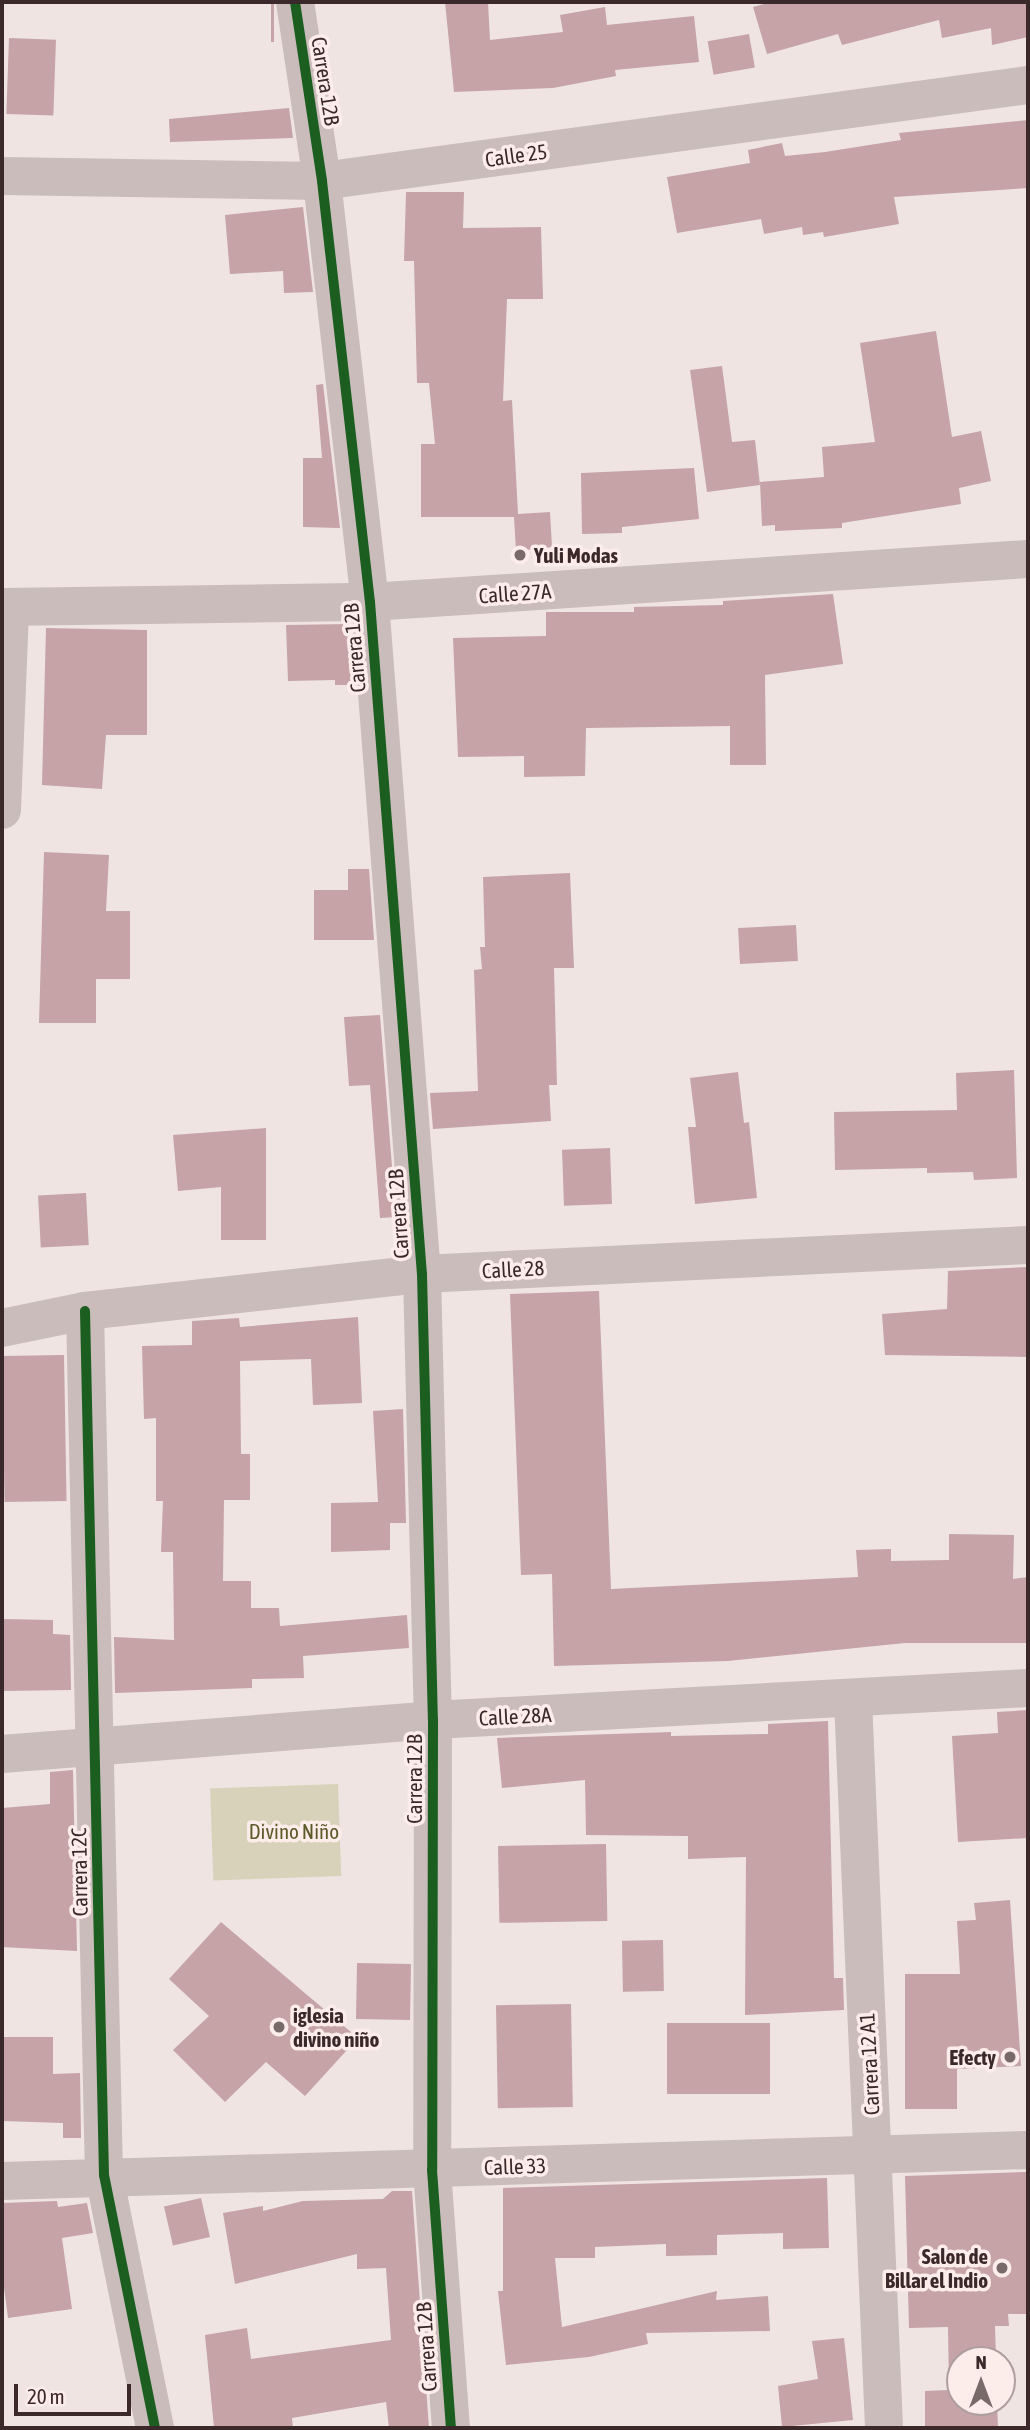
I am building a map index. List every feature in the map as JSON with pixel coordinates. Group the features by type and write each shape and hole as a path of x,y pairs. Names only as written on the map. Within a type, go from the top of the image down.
{"street":[{"name":"Carrera 12B","path":"295,2 322,181 370,602 422,1274 433,1720 432,2169 451,2428"},
{"name":"Calle 25","path":"2,176 322,181 1028,85"},
{"name":"Calle 27A","path":"6,607 370,602 1028,559"},
{"path":"2,810 6,607"},
{"name":"Calle 28","path":"2,1328 85,1311 422,1274 1028,1245"},
{"name":"Carrera 12C","path":"85,1311 104,2175 155,2428"},
{"name":"Calle 28A","path":"2,1754 96,1744 433,1720 853,1700 1028,1688"},
{"name":"Carrera 12 A1","path":"853,1700 884,2428"},
{"name":"Calle 33","path":"2,2180 1028,2150"}],"green space":[{"name":"Divino Niño","path":"338,1784 341,1876 213,1880 210,1788"}],"building":[{"path":"271,2 274,2 274,42 271,42"},
{"path":"445,2 488,2 490,40 563,32 560,15 605,7 607,25 694,16 699,62 615,70 616,76 553,88 454,92"},
{"path":"771,2 1028,2 1028,37 992,45 991,28 942,38 939,20 842,45 838,34 767,54 753,7"},
{"path":"749,34 755,67 714,75 708,41"},
{"path":"9,38 56,40 53,116 6,114"},
{"path":"289,108 293,138 170,142 169,119"},
{"path":"1028,120 1028,188 894,197 899,224 824,237 823,232 803,235 802,227 764,234 761,219 677,233 667,177 750,163 748,150 782,143 785,156 825,152 901,140 899,133"},
{"path":"406,192 464,192 463,228 541,227 543,299 507,299 503,401 512,400 518,514 550,512 552,547 516,551 514,517 421,517 421,444 435,444 429,383 417,383 414,261 404,261"},
{"path":"303,207 313,292 284,293 283,271 230,274 225,215"},
{"path":"936,331 952,437 981,431 991,481 959,488 961,504 842,523 842,528 775,531 775,525 762,526 760,482 824,477 822,447 875,442 860,343"},
{"path":"722,366 732,442 755,440 760,485 707,492 690,370"},
{"path":"323,384 340,528 303,527 303,458 322,458 316,385"},
{"path":"694,468 699,519 622,527 622,533 582,534 581,473"},
{"path":"833,594 843,664 765,675 766,765 730,765 730,726 586,728 585,776 524,777 524,756 458,757 453,638 546,636 546,612 634,612 634,607 723,605 723,601"},
{"path":"350,624 354,685 335,685 335,680 288,681 286,625"},
{"path":"46,628 147,630 147,735 106,735 102,789 42,785"},
{"path":"44,852 109,855 106,911 130,911 130,979 96,979 96,1023 39,1023"},
{"path":"348,869 369,869 374,940 314,940 314,890 348,890"},
{"path":"570,873 574,968 554,968 557,1085 549,1085 551,1121 433,1129 430,1093 478,1091 474,970 482,969 480,947 485,947 483,877"},
{"path":"796,925 798,961 740,964 738,928"},
{"path":"380,1015 396,1217 380,1218 370,1085 349,1086 344,1017"},
{"path":"1014,1070 1017,1178 974,1180 973,1172 927,1173 927,1168 835,1170 834,1112 957,1110 956,1073"},
{"path":"738,1072 744,1123 749,1122 757,1198 695,1204 688,1127 696,1127 690,1078"},
{"path":"266,1128 266,1240 221,1240 221,1187 178,1191 173,1135"},
{"path":"610,1148 612,1204 564,1206 562,1150"},
{"path":"86,1193 89,1245 41,1247 38,1196"},
{"path":"1028,1267 1028,1357 885,1355 882,1314 947,1309 948,1271"},
{"path":"599,1291 611,1589 858,1577 856,1550 891,1549 891,1561 949,1560 949,1534 1014,1535 1013,1579 1028,1577 1028,1643 905,1643 728,1661 554,1666 552,1574 521,1575 510,1294"},
{"path":"358,1317 362,1403 313,1405 311,1359 240,1361 241,1454 250,1454 250,1500 224,1500 223,1581 251,1581 251,1608 279,1608 280,1626 407,1615 409,1648 303,1656 304,1678 252,1679 252,1688 115,1693 114,1637 174,1640 173,1552 161,1552 163,1501 156,1501 156,1418 144,1419 142,1346 192,1345 192,1321 239,1318 240,1327"},
{"path":"64,1355 67,1501 5,1502 2,1356"},
{"path":"403,1409 406,1523 390,1523 390,1550 331,1552 331,1503 378,1502 373,1411"},
{"path":"2,1619 53,1620 53,1634 70,1635 71,1690 2,1691"},
{"path":"1028,1710 1028,1838 958,1842 952,1736 998,1733 997,1712"},
{"path":"828,1721 834,1978 843,1978 844,2010 745,2015 746,1857 688,1859 688,1836 586,1835 585,1780 502,1788 497,1738 671,1732 671,1736 768,1734 768,1724"},
{"path":"73,1770 77,1951 2,1947 2,1808 50,1804 50,1772"},
{"path":"606,1844 607,1921 499,1923 498,1846"},
{"path":"1010,1900 1021,2066 957,2069 957,2109 905,2109 905,1974 960,1974 957,1921 976,1920 974,1903"},
{"path":"221,1922 358,2038 305,2096 266,2062 225,2102 173,2050 209,2016 169,1979"},
{"path":"663,1940 664,1991 623,1992 622,1941"},
{"path":"357,1963 411,1964 410,2020 356,2019"},
{"path":"571,2004 573,2107 498,2108 496,2005"},
{"path":"667,2023 770,2023 770,2094 667,2094"},
{"path":"2,2037 53,2037 53,2074 80,2073 81,2138 63,2138 63,2123 2,2121"},
{"path":"1026,2172 1028,2314 1008,2314 1009,2326 995,2326 996,2346 948,2346 948,2327 909,2328 905,2176"},
{"path":"827,2178 829,2248 783,2249 783,2233 717,2235 717,2255 666,2256 666,2244 595,2247 595,2258 555,2258 562,2327 717,2291 716,2300 768,2296 770,2331 646,2333 648,2344 589,2357 506,2365 498,2291 503,2291 503,2188"},
{"path":"392,2191 412,2191 429,2428 389,2428 386,2402 292,2418 293,2428 214,2428 205,2335 247,2328 251,2359 391,2340 386,2268 357,2269 357,2254 235,2284 223,2213 263,2206 263,2211 303,2201 383,2199"},
{"path":"201,2198 210,2237 173,2246 164,2207"},
{"path":"57,2201 58,2207 87,2203 93,2233 62,2238 72,2309 8,2318 2,2272 2,2203"},
{"path":"844,2338 853,2420 782,2427 778,2386 818,2379 812,2341"},
{"path":"946,2390 946,2416 998,2416 998,2428 925,2428 925,2391"}],"cycle path":[{"path":"295,2 322,181 370,602 422,1274 433,1720 432,2170 451,2428"},
{"path":"85,1311 104,2175 155,2428"}],"place":[{"name":"Yuli Modas","path":"520,555"},
{"name":"iglesia divino niño","path":"279,2027"},
{"name":"Efecty","path":"1010,2057"},
{"name":"Salon de Billar el Indio","path":"1002,2268"}]}
